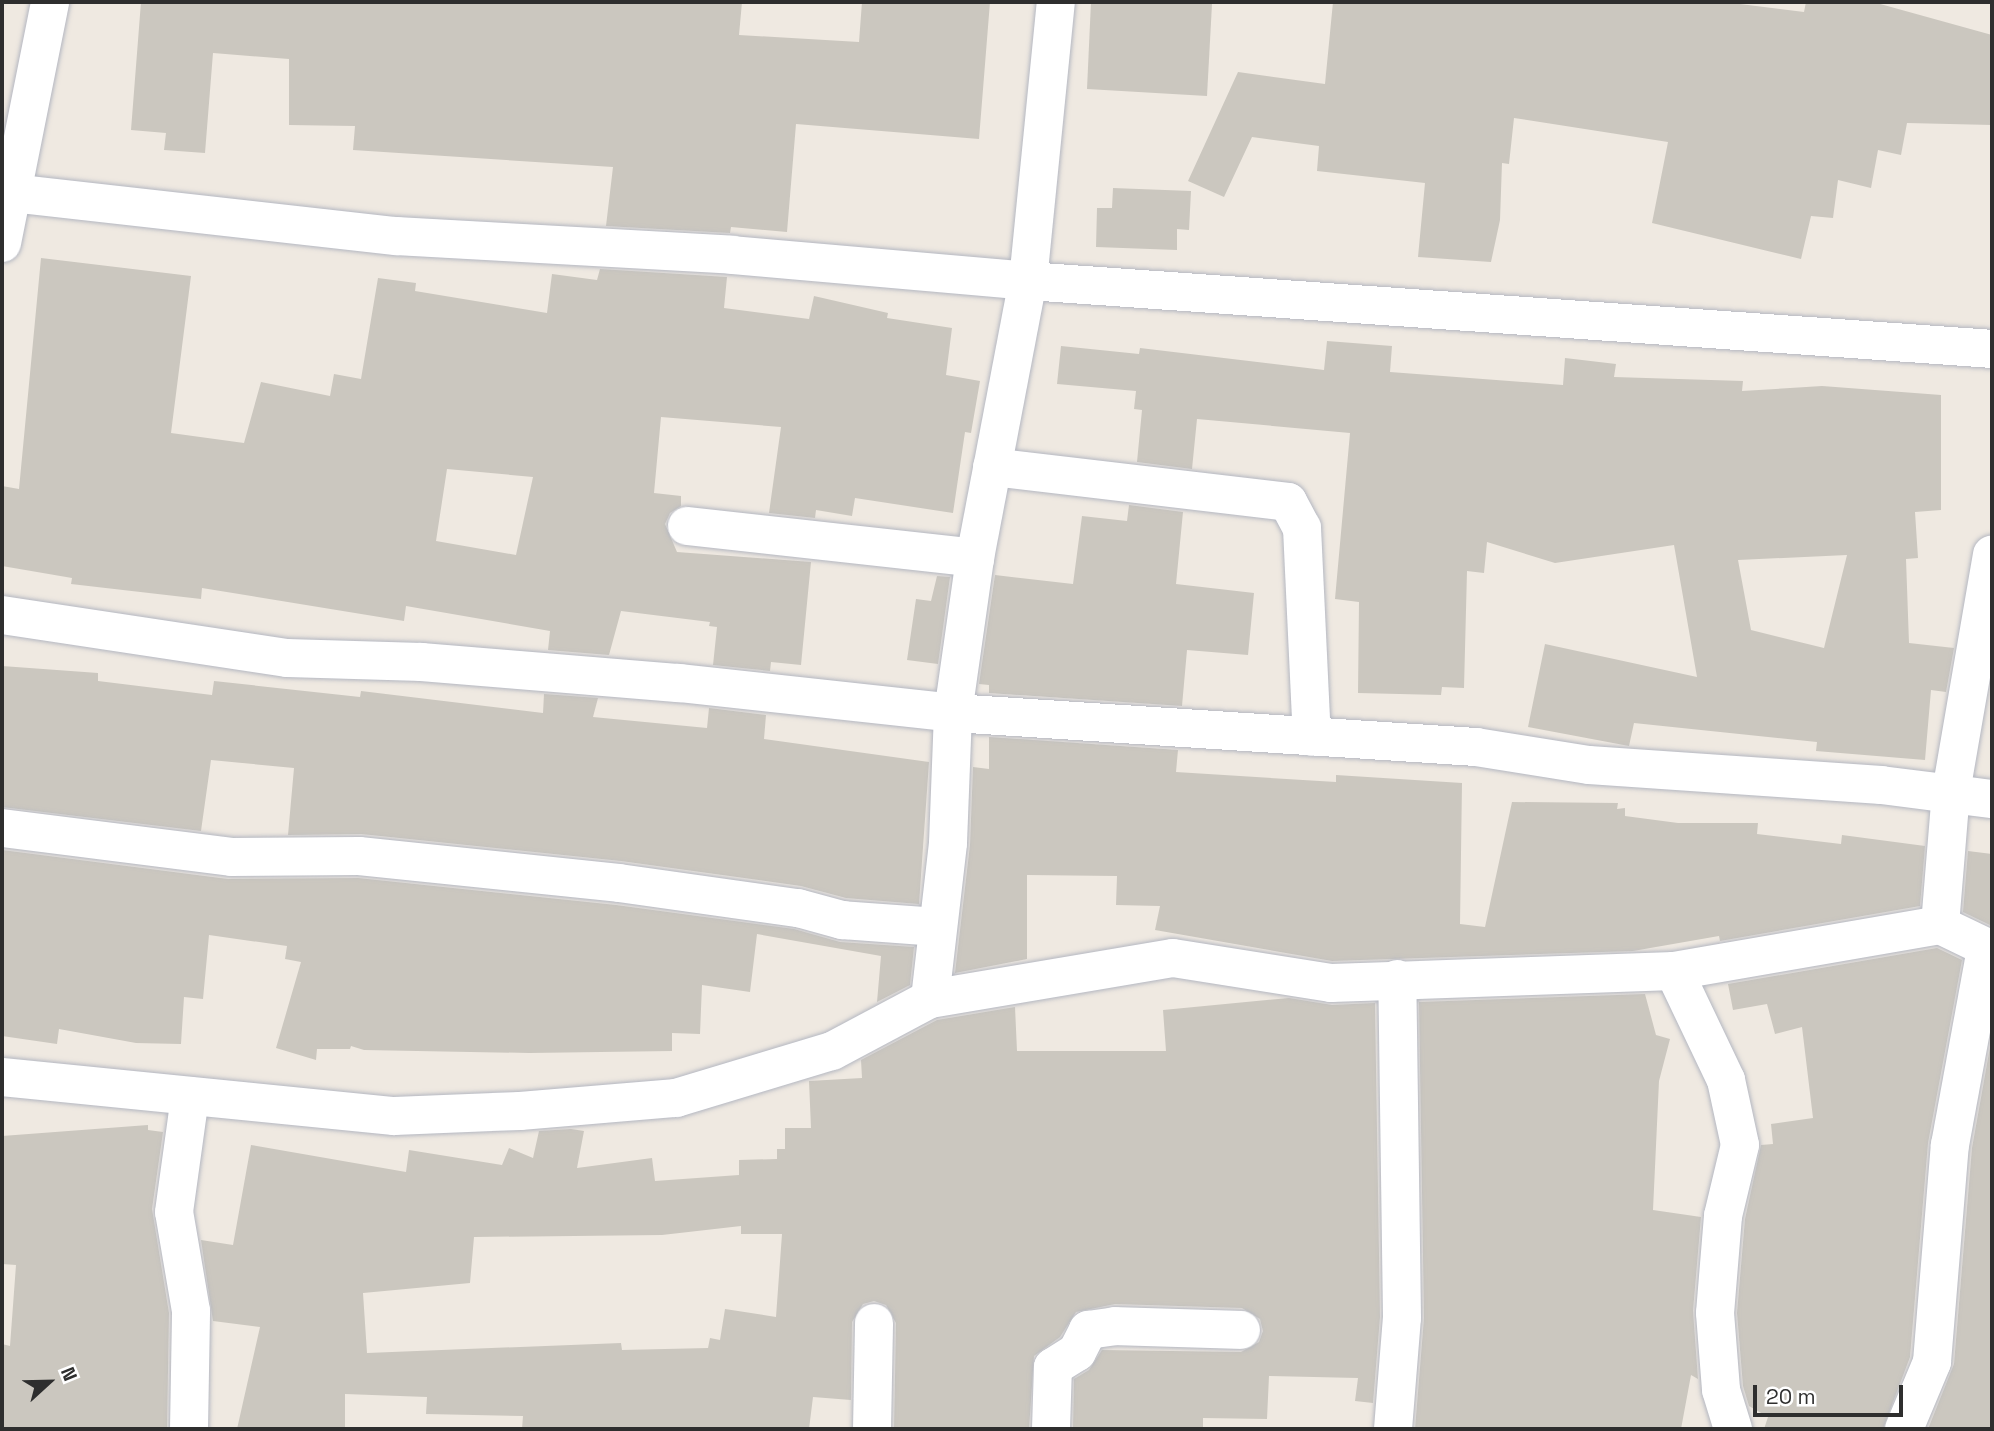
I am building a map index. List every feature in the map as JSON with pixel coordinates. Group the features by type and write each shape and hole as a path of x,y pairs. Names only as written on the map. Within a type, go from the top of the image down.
{"street":[{"path":"2,243 8,193 50,2"},
{"path":"930,999 948,842 953,713 975,558 1028,281 1056,2"},
{"path":"8,193 397,236 732,255 1028,281 1992,349"},
{"path":"992,467 1288,502 1302,528 1312,737"},
{"path":"687,526 975,558"},
{"path":"1940,925 1951,793 1992,555"},
{"path":"2,615 287,658 581,674 953,713 1476,747 1589,765 1951,793 1992,799"},
{"path":"2,828 231,858 359,856 619,883 798,908 842,920 938,927"},
{"path":"2,1077 394,1116 676,1098 832,1051 930,999 1173,958 1331,982 1674,971 1940,925 1989,949 1950,1145 1932,1362 1904,1429"},
{"path":"1674,971 1726,1080 1741,1145 1723,1216 1715,1313 1721,1390 1733,1429"},
{"path":"1393,1429 1402,1318 1396,979"},
{"path":"189,1429 191,1311 174,1212 190,1096"},
{"path":"872,1429 874,1323"},
{"path":"1051,1429 1053,1367 1077,1352 1088,1330 1115,1326 1241,1330"}],"building":[{"path":"141,2 742,2 739,35 859,42 862,2 990,2 979,139 796,124 787,232 731,227 730,233 606,226 613,167 353,150 355,126 289,125 289,59 213,53 205,153 164,150 166,133 131,130"},
{"path":"1091,2 1212,4 1207,96 1087,89"},
{"path":"1333,2 1724,2 1804,12 1806,2 1873,2 1992,35 1992,125 1907,123 1901,155 1878,150 1871,188 1838,180 1833,218 1811,216 1801,259 1652,223 1668,142 1514,118 1509,164 1502,163 1500,220 1491,262 1418,257 1425,183 1317,171 1319,146 1252,137 1224,197 1188,181 1238,72 1325,84"},
{"path":"1113,188 1191,191 1189,230 1177,229 1177,250 1096,247 1097,208 1112,208"},
{"path":"41,258 191,276 171,433 244,443 261,382 330,396 334,374 361,379 378,278 416,283 415,291 547,313 552,274 597,280 600,269 727,277 724,308 809,319 814,296 888,313 887,318 952,328 946,375 980,381 971,433 965,432 953,513 855,498 852,516 816,510 815,518 769,513 781,427 661,417 654,493 681,496 681,506 670,513 665,524 677,552 811,562 801,665 771,662 770,671 713,665 717,627 709,626 710,622 621,611 609,655 548,650 550,631 406,606 404,621 202,588 201,599 71,584 72,578 2,566 2,486 19,489","holes":["447,469 533,477 516,555 436,541"]},
{"path":"1327,341 1392,346 1390,372 1563,385 1565,358 1616,364 1614,377 1743,381 1742,391 1822,386 1941,395 1941,510 1915,512 1918,558 1906,559 1909,643 1954,648 1946,692 1931,690 1925,760 1816,751 1817,742 1634,723 1629,746 1528,727 1545,644 1697,677 1674,545 1555,563 1487,542 1484,573 1467,571 1464,688 1442,687 1441,695 1358,693 1359,602 1335,599 1350,433 1197,419 1192,469 1137,462 1142,410 1134,409 1136,391 1057,384 1061,346 1139,354 1140,348 1324,370","holes":["1847,555 1824,648 1751,630 1738,560"]},
{"path":"1129,505 1183,512 1176,584 1254,593 1248,655 1187,650 1182,706 989,693 989,685 979,684 995,575 1073,584 1082,516 1127,521"},
{"path":"937,576 950,577 938,664 907,660 916,599 931,601"},
{"path":"2,666 98,673 98,681 212,695 214,681 360,697 361,691 543,713 544,694 598,698 593,717 707,728 709,708 766,715 764,739 929,762 919,904 846,898 801,886 621,861 361,834 288,835 294,768 211,760 201,831 2,807"},
{"path":"989,737 1178,750 1176,772 1336,782 1336,775 1462,783 1460,924 1485,927 1512,802 1618,803 1617,809 1625,808 1625,816 1678,823 1758,823 1757,834 1841,844 1842,835 1925,846 1920,906 1720,941 1719,936 1633,951 1332,961 1155,930 1160,906 1116,905 1117,876 1027,875 1027,959 955,973 970,845 973,767 989,769"},
{"path":"2,850 228,879 358,878 616,905 794,929 840,942 914,947 910,985 877,1002 881,956 757,934 750,992 702,985 700,1034 672,1033 672,1051 529,1053 364,1050 351,1046 350,1049 317,1049 316,1060 276,1048 301,962 285,959 287,946 209,935 203,999 184,997 181,1044 136,1043 59,1029 57,1044 2,1036"},
{"path":"1968,851 1992,854 1992,926 1963,912"},
{"path":"1937,948 1962,960 1928,1143 1910,1357 1883,1429 1764,1429 1768,1417 1749,1406 1743,1386 1737,1313 1745,1219 1761,1145 1773,1144 1771,1124 1813,1118 1802,1027 1775,1034 1767,1004 1733,1010 1728,984"},
{"path":"1645,994 1656,1035 1670,1039 1659,1081 1653,1210 1701,1217 1693,1311 1698,1379 1691,1375 1681,1429 1415,1429 1424,1318 1419,1002"},
{"path":"1289,998 1332,1005 1375,1003 1380,1317 1373,1403 1355,1401 1358,1378 1269,1376 1267,1419 1203,1418 1203,1429 1073,1429 1074,1379 1089,1370 1102,1350 1241,1352 1259,1342 1263,1331 1260,1319 1242,1308 1115,1304 1076,1312 1060,1337 1034,1356 1029,1429 894,1429 896,1323 886,1305 874,1301 863,1304 852,1322 851,1400 813,1397 809,1429 522,1429 523,1416 426,1414 427,1397 345,1394 345,1429 237,1429 260,1327 213,1321 201,1240 233,1245 251,1145 406,1172 409,1150 502,1165 509,1148 533,1158 539,1131 571,1129 584,1131 577,1168 652,1158 655,1181 739,1175 739,1160 777,1159 777,1149 785,1149 785,1128 811,1128 809,1081 862,1078 861,1060 937,1020 1015,1007 1017,1051 1166,1051 1163,1010","holes":["741,1226 741,1234 782,1234 776,1317 725,1309 720,1340 710,1338 708,1348 622,1350 621,1343 367,1353 363,1293 470,1283 474,1237 662,1235"]},
{"path":"1992,1036 1992,1429 1928,1429 1954,1364 1972,1148"},
{"path":"148,1125 148,1130 163,1132 152,1209 169,1313 167,1429 2,1429 2,1344 10,1346 16,1265 2,1264 2,1136"}]}
